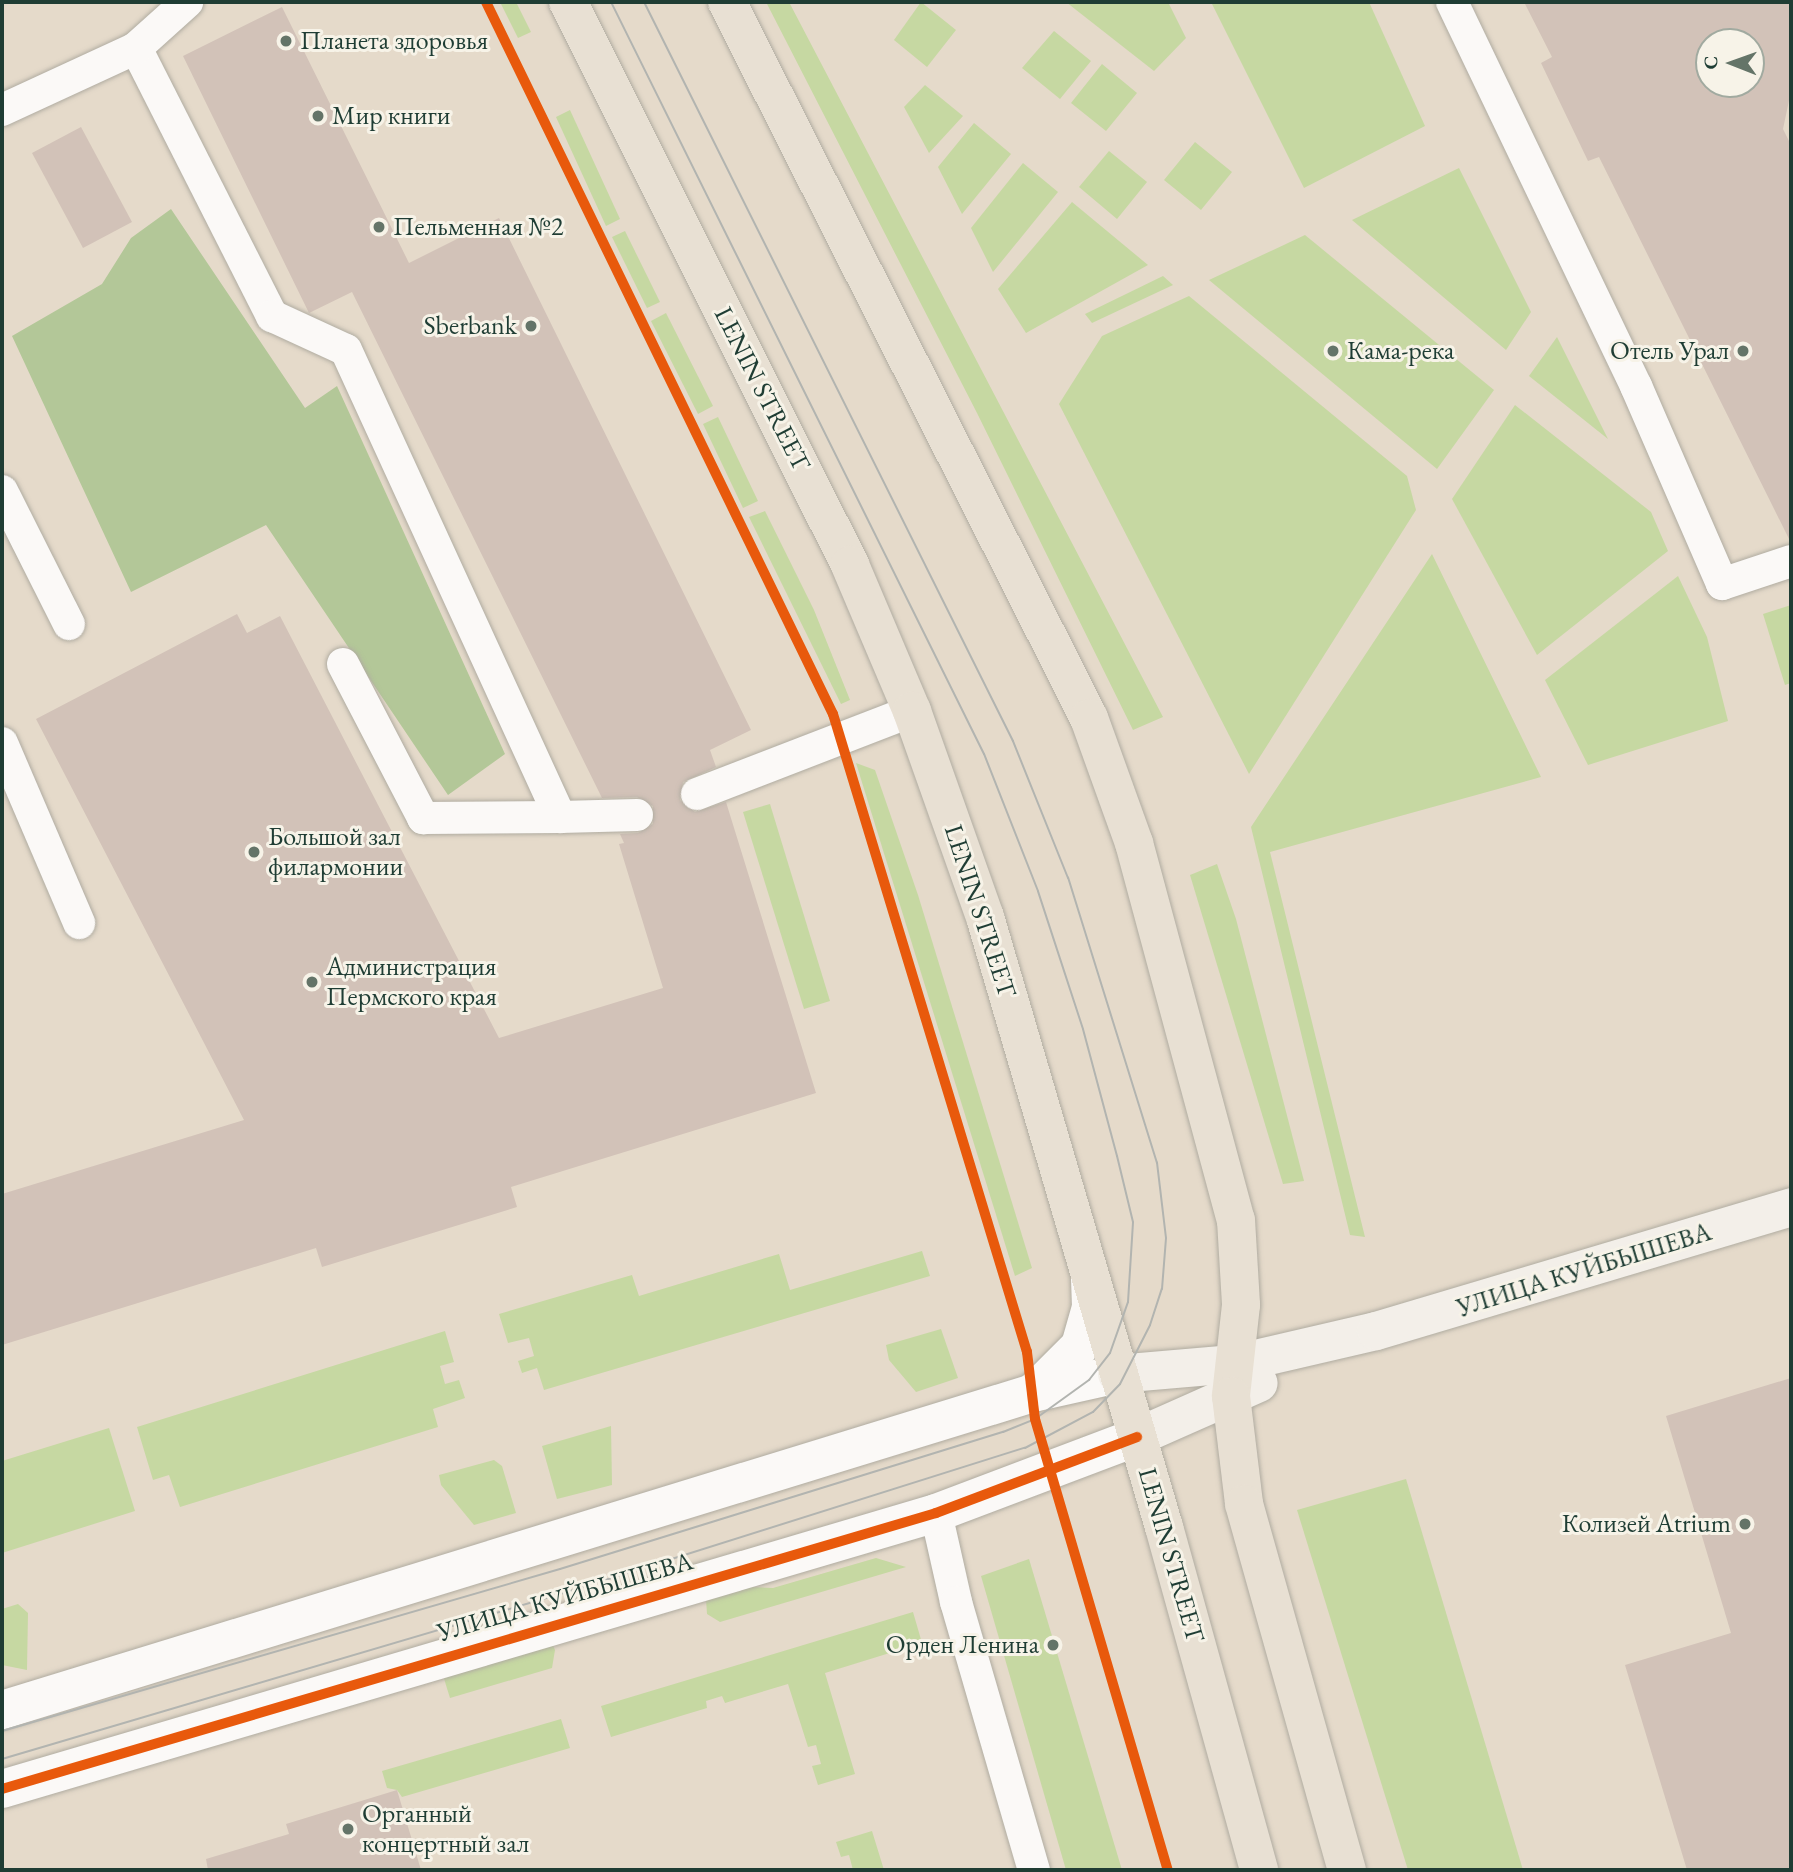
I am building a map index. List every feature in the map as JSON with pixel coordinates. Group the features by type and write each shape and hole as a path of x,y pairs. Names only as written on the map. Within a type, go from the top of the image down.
{"main road":[{"name":"LENIN STREET","path":"568,2 850,565 912,711 985,917 1137,1437 1259,1870"},
{"path":"727,2 1089,718 1134,843 1237,1220 1241,1305 1232,1380 1244,1504 1258,1569 1348,1870"},
{"name":"УЛИЦА КУЙБЫШЕВА","path":"1137,1437 1232,1380 1376,1331 1791,1207"},
{"name":"УЛИЦА КУЙБЫШЕВА","path":"1117,1374 1232,1380"}],"street":[{"path":"1033,1393 1080,1346 1091,1307 1090,1277"},
{"name":"УЛИЦА КУЙБЫШЕВА","path":"2,1710 1033,1393 1117,1374"},
{"name":"УЛИЦА КУЙБЫШЕВА","path":"2,1789 936,1513 1137,1437"}],"lane":[{"path":"2,110 135,48 187,2"},
{"path":"1452,2 1636,386 1722,584 1791,561"},
{"path":"135,48 272,316 346,350 560,817"},
{"path":"2,491 69,624"},
{"path":"343,664 423,818 637,815"},
{"path":"697,794 912,711"},
{"path":"2,743 79,923"},
{"path":"936,1513 956,1602 1034,1870"}],"green space":[{"path":"500,2 516,2 531,32 518,38"},
{"path":"766,2 789,2 1163,717 1133,730 977,413"},
{"path":"921,2 956,30 927,67 894,40"},
{"path":"1066,2 1168,2 1186,38 1154,71"},
{"path":"1211,2 1369,2 1425,126 1304,188"},
{"path":"1054,31 1091,61 1060,99 1022,68"},
{"path":"1102,64 1137,93 1106,131 1071,103"},
{"path":"925,85 963,116 929,153 904,107"},
{"path":"570,110 620,219 606,226 556,117"},
{"path":"974,123 1011,154 962,214 938,167"},
{"path":"1195,142 1232,172 1201,210 1164,180"},
{"path":"1109,151 1147,182 1117,219 1079,187"},
{"path":"1023,163 1058,192 993,272 971,228"},
{"path":"1459,168 1531,312 1506,350 1352,220"},
{"path":"1072,202 1148,265 1026,333 998,289"},
{"path":"171,209 305,408 337,386 505,754 448,795 266,525 131,592 12,336 102,284 131,238"},
{"path":"625,231 660,302 647,308 612,237"},
{"path":"1305,235 1494,390 1437,469 1209,280"},
{"path":"1163,276 1173,285 1092,323 1085,314"},
{"path":"1189,296 1407,476 1416,510 1249,774 1059,404 1102,336"},
{"path":"666,313 713,406 698,414 651,321"},
{"path":"1557,337 1608,439 1529,376"},
{"path":"1515,405 1651,512 1668,551 1537,655 1452,499"},
{"path":"718,417 758,501 743,508 703,424"},
{"path":"765,511 814,610 850,700 841,704 749,517"},
{"path":"1432,554 1541,777 1270,852 1365,1237 1350,1235 1251,827"},
{"path":"1678,576 1707,637 1728,721 1588,765 1545,680"},
{"path":"1791,605 1791,683 1785,685 1763,614"},
{"path":"856,763 875,770 918,895 1032,1268 1015,1276"},
{"path":"770,804 830,1001 804,1009 743,812"},
{"path":"1217,864 1236,919 1304,1181 1283,1184 1190,875"},
{"path":"922,1251 930,1276 544,1390 537,1368 522,1373 518,1361 534,1356 529,1338 508,1343 499,1314 632,1275 639,1296 779,1254 790,1290"},
{"path":"941,1329 958,1378 916,1392 889,1360 886,1345"},
{"path":"445,1331 454,1362 440,1366 445,1384 459,1380 465,1398 433,1409 438,1427 180,1507 169,1475 153,1480 137,1427"},
{"path":"611,1426 612,1485 557,1499 542,1446"},
{"path":"109,1428 135,1511 2,1553 2,1461"},
{"path":"494,1460 502,1466 516,1513 474,1525 441,1485 439,1475"},
{"path":"1406,1479 1523,1870 1408,1870 1297,1510"},
{"path":"876,1558 906,1567 720,1622 707,1614 705,1585 773,1588"},
{"path":"1029,1559 1122,1870 1066,1870 981,1576"},
{"path":"18,1604 28,1613 27,1670 2,1665 2,1609"},
{"path":"913,1612 922,1643 825,1673 855,1774 818,1785 812,1766 821,1764 816,1745 808,1747 788,1684 725,1703 722,1696 706,1701 707,1708 611,1737 601,1706"},
{"path":"548,1635 555,1650 552,1668 450,1698 441,1669"},
{"path":"561,1719 570,1748 402,1797 397,1790 387,1788 382,1771"},
{"path":"872,1831 884,1870 853,1870 849,1855 841,1857 836,1842"}],"building":[{"name":"Отель Урал","path":"1524,2 1791,2 1791,91 1783,129 1791,145 1791,543 1599,157 1588,161 1541,63 1552,57"},
{"name":"Администрация Пермского края","path":"282,7 409,263 499,218 751,730 710,750 716,767 683,782 680,800 695,812 726,802 816,1093 511,1187 517,1207 322,1267 316,1248 2,1345 2,1194 244,1120 36,719 237,614 247,633 280,616 499,1038 663,988 619,844 624,843 620,834 638,833 653,824 653,806 637,797 602,798 352,292 309,313 183,56"},
{"path":"81,127 132,222 83,248 32,153"},
{"name":"Колизей Atrium","path":"1791,1378 1791,1870 1687,1870 1625,1665 1731,1633 1666,1416"},
{"name":"Органный концертный зал","path":"397,1790 421,1870 208,1870 206,1859 289,1834 286,1824"}],"tram line":[{"path":"2,1731 560,1569 1003,1432 1035,1419 1089,1380 1110,1353 1128,1302 1133,1222 1117,1156 1083,1029 1038,891 984,754 611,2"},
{"path":"2,1759 567,1592 1025,1448 1093,1412 1120,1384 1150,1325 1162,1289 1166,1238 1157,1163 1068,878 1013,741 644,2"}],"cycle path":[{"path":"486,2 833,714 1027,1352 1035,1419 1168,1870"},
{"path":"2,1789 936,1513 1137,1437"}],"place":[{"name":"Планета здоровья","path":"286,41"},
{"name":"Мир книги","path":"318,116"},
{"name":"Пельменная №2","path":"379,227"},
{"name":"Sberbank","path":"531,326"},
{"name":"Кама-река","path":"1333,351"},
{"name":"Отель Урал","path":"1743,351"},
{"name":"Большой зал филармонии","path":"254,852"},
{"name":"Администрация Пермского края","path":"312,982"},
{"name":"Колизей Atrium","path":"1745,1524"},
{"name":"Орден Ленина","path":"1053,1645"},
{"name":"Органный концертный зал","path":"348,1829"}]}
